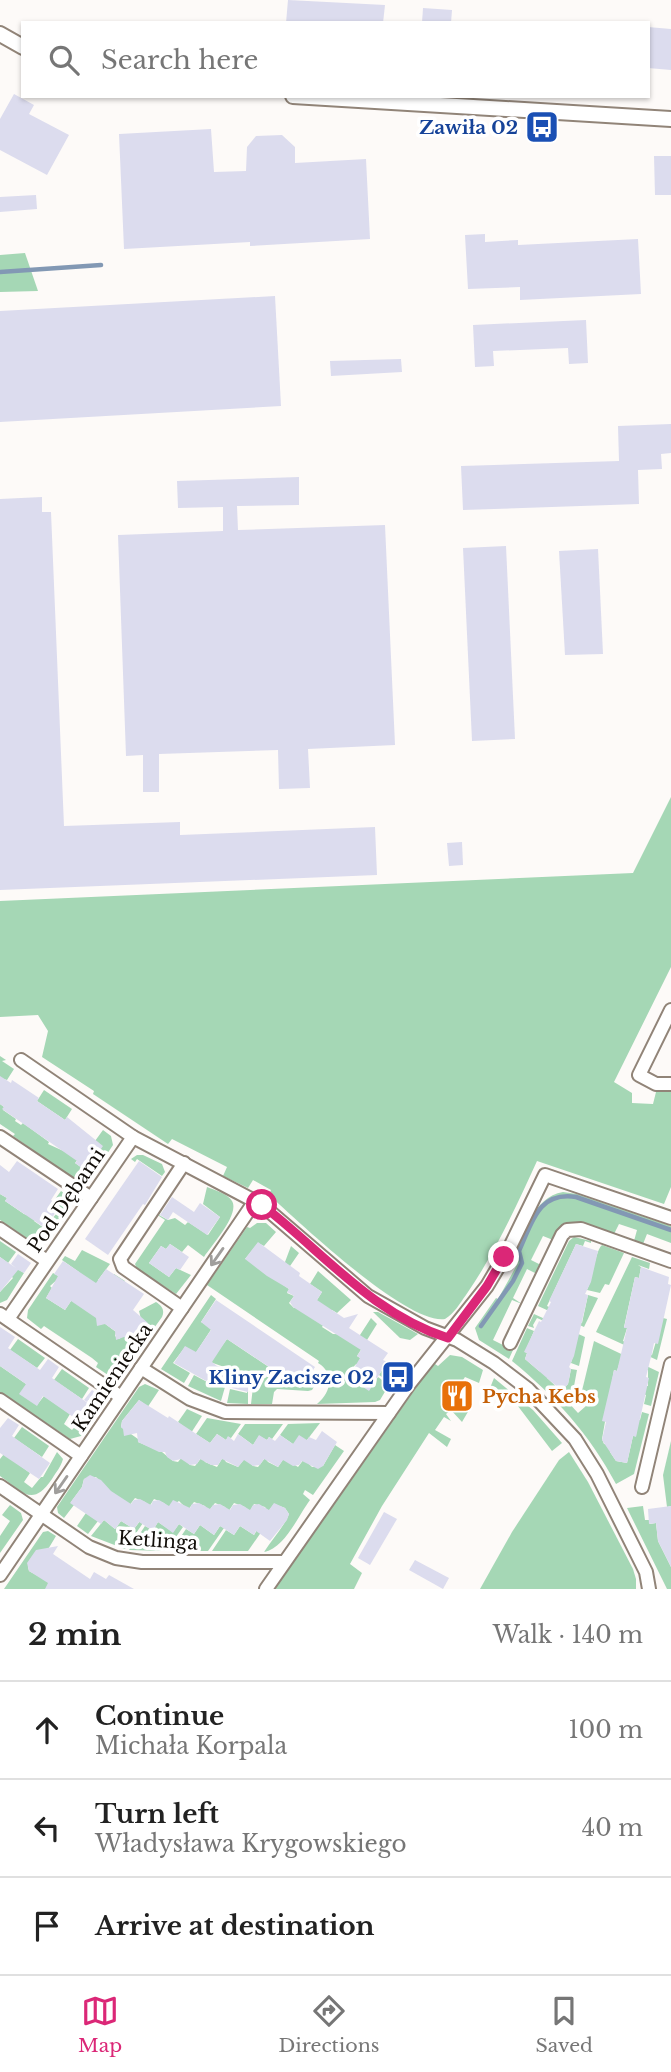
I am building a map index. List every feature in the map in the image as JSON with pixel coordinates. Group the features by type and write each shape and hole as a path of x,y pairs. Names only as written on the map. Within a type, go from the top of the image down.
{"street":[{"path":"0,34 21,46"},
{"path":"0,47 21,47"},
{"path":"326,98 671,119"},
{"path":"671,1010 639,1075 656,1084 671,1083"},
{"path":"21,1060 133,1137 256,1201 368,1296 414,1322 457,1340 528,1389 575,1439 597,1474 646,1572 649,1589"},
{"path":"0,1137 91,1198"},
{"name":"Pod Dębami","path":"4,1317 47,1261 133,1137"},
{"path":"182,1308 123,1267 120,1259 184,1163"},
{"path":"266,1589 424,1365 487,1286 509,1249 545,1175 671,1218"},
{"name":"Kamieniecka","path":"0,1573 256,1201"},
{"path":"510,1343 562,1235 567,1230 581,1228 671,1261"},
{"path":"0,1229 47,1261"},
{"path":"4,1317 121,1397"},
{"path":"642,1487 671,1363"},
{"path":"141,1368 190,1399 225,1412 389,1413"},
{"path":"0,1400 81,1456"},
{"name":"Ketlinga","path":"0,1486 94,1550 121,1560 284,1562"}],"green space":[{"path":"25,253 38,291 0,292 0,255"},
{"path":"671,797 671,967 614,1082 632,1093 632,1103 653,1104 656,1092 671,1092 671,1187 664,1204 537,1161 513,1213 477,1279 459,1305 445,1319 428,1317 381,1290 328,1248 269,1195 271,1190 253,1180 248,1188 223,1176 227,1167 172,1139 168,1144 42,1057 48,1031 38,1015 0,1017 0,901 633,873"},
{"path":"0,1056 6,1060 2,1061 14,1069 7,1080 0,1078"},
{"path":"44,1090 72,1109 65,1120 37,1101"},
{"path":"0,1104 15,1121 21,1125 23,1123 49,1142 48,1144 79,1158 75,1163 85,1170 100,1153 95,1141 103,1130 111,1136 113,1145 91,1178 76,1180 0,1124"},
{"path":"137,1155 162,1164 165,1172 162,1176 137,1159 135,1162 131,1159"},
{"path":"184,1174 159,1215 168,1220 175,1218 185,1225 188,1222 208,1235 220,1217 203,1204 207,1187 228,1196 233,1207 229,1221 204,1257 188,1245 182,1252 170,1244 166,1249 161,1246 149,1263 169,1277 176,1268 191,1275 176,1294 137,1269 135,1264 165,1220 156,1214"},
{"path":"61,1191 69,1197 71,1203 48,1241 36,1240 34,1243 0,1220 0,1194 7,1198 5,1201 24,1214 36,1218 34,1221 44,1228 57,1213 53,1202"},
{"path":"563,1192 577,1194 671,1226 671,1243 647,1234 643,1244 634,1241 637,1230 619,1224 614,1234 582,1222 572,1222 561,1227 553,1240 543,1236 531,1260 541,1265 537,1274 527,1269 513,1298 522,1304 512,1300 493,1340 513,1350 509,1359 479,1340 475,1328 496,1298 498,1299 518,1263 511,1259 530,1218 544,1201"},
{"path":"266,1223 276,1232 264,1246 258,1243 245,1259 285,1262 291,1246 299,1253 279,1282 289,1289 287,1293 294,1296 289,1303 294,1308 317,1300 322,1292 310,1284 318,1271 351,1300 337,1313 332,1310 322,1327 333,1334 360,1335 371,1318 377,1324 357,1356 363,1360 355,1365 350,1374 351,1379 369,1390 378,1377 389,1385 380,1400 317,1404 328,1389 329,1383 327,1372 319,1361 207,1285 247,1227"},
{"path":"574,1237 591,1243 585,1241 583,1246 576,1244 547,1306 582,1323 588,1295 598,1298 584,1327 538,1306 569,1241"},
{"path":"0,1241 16,1252 8,1263 0,1257"},
{"path":"602,1245 624,1253 609,1285 605,1284 600,1293 587,1290"},
{"path":"82,1250 110,1264 98,1280 106,1286 114,1274 125,1281 97,1319 100,1325 104,1323 116,1332 115,1336 119,1339 141,1319 139,1311 156,1302 163,1310 162,1317 119,1377 111,1377 96,1367 98,1363 92,1358 27,1318 28,1310 53,1273 60,1277 50,1286 52,1288 46,1298 65,1310 79,1289 79,1272 62,1260 65,1256 75,1261"},
{"path":"632,1257 650,1263 649,1269 638,1265 641,1267 639,1278 635,1277 623,1341 652,1355 663,1318 667,1319 657,1360 596,1332"},
{"path":"16,1268 24,1273 7,1300 0,1303 0,1292 13,1278 11,1276"},
{"path":"211,1295 216,1299 201,1322 212,1328 195,1354 185,1347 173,1363 190,1373 184,1383 161,1369"},
{"path":"373,1312 378,1312 418,1334 410,1340 400,1338"},
{"path":"534,1314 585,1337 579,1366 571,1363 578,1336 537,1318 534,1328 528,1326"},
{"path":"527,1328 534,1331 525,1352 525,1359 548,1375 547,1378 561,1391 568,1384 571,1369 577,1370 572,1397 567,1401 578,1413 586,1406 580,1399 594,1341 659,1372 651,1406 644,1404 646,1395 643,1394 644,1386 648,1386 648,1370 621,1358 617,1371 614,1370 602,1439 604,1444 611,1445 610,1452 616,1461 627,1463 633,1436 636,1436 637,1420 640,1420 642,1412 649,1414 634,1474 616,1484 595,1449 570,1417 543,1388 512,1361"},
{"path":"18,1339 45,1358 37,1368 10,1350"},
{"path":"227,1339 300,1388 312,1372 319,1379 320,1385 315,1385 308,1391 277,1389 272,1404 251,1404 253,1387 249,1378 250,1372 210,1362"},
{"path":"450,1355 462,1357 483,1370 479,1383 465,1377 450,1400 469,1410 462,1422 451,1410 446,1414 451,1421 444,1417 435,1430 451,1439 447,1447 429,1433 382,1506 350,1564 362,1573 354,1589 275,1589 420,1382 435,1364 438,1366"},
{"path":"387,1362 400,1371 391,1383 379,1375"},
{"path":"0,1366 26,1384 37,1405 44,1396 70,1414 64,1424 72,1430 90,1404 96,1408 103,1398 102,1405 81,1436 70,1439 0,1392"},
{"path":"62,1369 89,1388 82,1399 54,1380"},
{"path":"194,1375 225,1387 221,1401 188,1386"},
{"path":"494,1378 533,1410 562,1443 552,1451 508,1393 490,1388"},
{"path":"145,1384 159,1390 145,1411 140,1408 143,1403 139,1400 122,1421 121,1427 138,1439 138,1442 162,1452 173,1461 178,1462 182,1457 195,1466 202,1457 205,1462 217,1467 223,1457 226,1462 238,1467 245,1458 258,1467 265,1458 278,1467 284,1458 298,1467 304,1459 312,1467 323,1466 335,1445 344,1451 313,1495 305,1490 303,1494 310,1500 285,1538 264,1552 289,1514 285,1508 274,1504 268,1512 265,1507 254,1504 249,1513 245,1507 234,1503 228,1512 225,1507 215,1503 208,1512 205,1506 194,1502 188,1510 179,1501 168,1508 154,1499 149,1507 135,1498 129,1506 112,1494 96,1477 84,1479 82,1487 71,1502 74,1505 64,1518 58,1513 57,1507 139,1387"},
{"path":"248,1386 248,1404 227,1403 230,1389 247,1393"},
{"path":"187,1409 202,1416 191,1433 178,1422"},
{"path":"207,1418 241,1424 231,1438 226,1440 217,1434 210,1443 196,1434"},
{"path":"320,1423 307,1440 293,1444 280,1435 288,1424"},
{"path":"245,1424 283,1424 272,1439 259,1436 253,1445 238,1434"},
{"path":"22,1427 49,1446 42,1457 14,1438"},
{"path":"671,1441 671,1506 667,1507 663,1475"},
{"path":"57,1452 63,1459 61,1465 39,1493 33,1495 21,1492 0,1476 0,1459 4,1454 30,1473 24,1482 32,1488 43,1477"},
{"path":"569,1452 588,1482 633,1569 636,1589 480,1589 512,1532 559,1460"},
{"path":"10,1505 21,1513 23,1520 0,1553 0,1536 10,1521 2,1515"},
{"path":"643,1506 645,1520 649,1520 650,1524 656,1523 658,1541 671,1567 671,1589 667,1589 627,1508"},
{"path":"88,1510 98,1521 88,1534 77,1526"},
{"path":"104,1520 115,1529 121,1521 134,1529 140,1521 143,1523 125,1549 91,1536"},
{"path":"158,1522 173,1532 179,1524 183,1527 166,1551 129,1550 145,1526 153,1530"},
{"path":"200,1525 214,1535 220,1526 224,1528 208,1551 171,1551 186,1529 194,1534"},
{"path":"260,1525 264,1528 248,1551 212,1551 226,1530 234,1535 240,1526 254,1535"},
{"path":"48,1531 56,1536 47,1551 28,1567 29,1571 49,1582 48,1589 4,1589 43,1532"}],"building":[{"path":"288,0 385,5 383,21 286,21"},
{"path":"423,8 452,10 451,21 422,21"},
{"path":"650,27 671,29 671,70 650,68"},
{"path":"14,94 34,105 29,114 69,135 47,175 0,150 0,119"},
{"path":"211,129 214,172 246,171 247,147 256,136 282,135 295,147 295,163 366,159 370,239 250,246 250,242 124,249 119,134"},
{"path":"654,156 671,156 671,195 655,195"},
{"path":"36,195 37,209 0,212 0,197"},
{"path":"485,234 485,242 518,240 518,245 638,239 641,294 520,300 520,287 468,289 465,235"},
{"path":"275,296 281,406 0,422 0,311"},
{"path":"586,320 588,363 569,364 568,348 493,351 494,366 475,367 473,325"},
{"path":"401,359 402,372 331,376 330,361"},
{"path":"671,424 671,453 661,454 662,469 638,470 639,504 463,510 461,466 619,461 618,426"},
{"path":"299,477 299,505 237,506 238,530 385,525 395,745 308,749 310,788 279,789 278,750 159,754 159,792 143,792 143,755 126,756 118,535 223,531 223,507 178,508 177,481"},
{"path":"42,497 42,512 51,512 64,826 180,822 180,835 375,827 377,875 0,890 0,499"},
{"path":"506,546 515,739 472,741 463,548"},
{"path":"598,549 603,654 565,655 559,551"},
{"path":"462,842 463,865 449,866 447,843"},
{"path":"0,1076 11,1083 12,1080 39,1098 37,1101 65,1120 67,1117 103,1146 86,1171 75,1163 77,1161 2,1109 4,1107 0,1104"},
{"path":"17,1161 58,1189 51,1200 60,1206 45,1228 5,1201 7,1198 0,1194 0,1165 9,1172"},
{"path":"139,1161 162,1177 108,1255 85,1239"},
{"path":"172,1197 194,1212 200,1203 220,1217 207,1235 173,1212 168,1220 160,1215"},
{"path":"258,1242 322,1292 317,1300 344,1318 358,1314 349,1328 388,1353 383,1360 387,1362 369,1391 351,1379 350,1375 360,1358 357,1356 361,1350 293,1307 290,1302 294,1296 287,1292 289,1289 245,1259"},
{"path":"170,1244 189,1257 180,1270 176,1268 169,1277 149,1263 161,1246 166,1249"},
{"path":"576,1244 598,1251 591,1282 585,1294 588,1295 569,1367 571,1369 568,1384 562,1391 525,1359 527,1353 524,1352 551,1302 549,1301"},
{"path":"18,1254 31,1263 24,1273 18,1270 0,1292 0,1257 16,1268 11,1264"},
{"path":"63,1261 96,1283 106,1269 144,1294 133,1310 148,1323 134,1344 124,1337 116,1340 115,1331 105,1324 97,1326 96,1318 71,1301 65,1310 46,1298 58,1276 54,1274"},
{"path":"641,1267 669,1277 668,1284 671,1285 658,1344 654,1343 636,1437 633,1436 627,1463 616,1461 602,1440 606,1422 602,1421 627,1328 624,1328 635,1277 639,1278"},
{"path":"216,1300 315,1367 301,1388 227,1339 212,1362 217,1366 255,1375 254,1387 248,1386 248,1392 208,1382 174,1363 185,1346 196,1352 211,1330 201,1322"},
{"path":"0,1327 15,1337 8,1348 40,1370 48,1359 59,1367 52,1378 92,1406 82,1419 79,1421 43,1396 37,1406 19,1394 26,1384 0,1366"},
{"path":"92,1390 103,1397 96,1408 84,1400"},
{"path":"139,1400 210,1443 217,1434 226,1440 228,1436 234,1441 238,1434 253,1445 259,1435 275,1441 280,1435 293,1444 299,1435 307,1440 309,1437 316,1440 322,1431 337,1442 323,1466 318,1469 302,1461 293,1466 283,1460 278,1467 264,1459 260,1465 253,1466 244,1460 238,1467 222,1459 218,1465 211,1465 200,1459 197,1464 190,1465 181,1459 173,1461 165,1452 138,1442 137,1433 124,1436 122,1421"},
{"path":"8,1418 19,1425 12,1436 50,1463 39,1479 0,1453 0,1428"},
{"path":"90,1475 101,1480 111,1491 131,1504 140,1499 151,1505 153,1501 159,1500 169,1506 173,1500 190,1508 192,1504 199,1503 210,1509 213,1505 220,1504 230,1510 233,1505 240,1504 250,1510 253,1505 259,1504 269,1510 274,1503 285,1508 289,1514 270,1541 256,1531 254,1535 240,1526 234,1535 220,1526 214,1535 200,1525 194,1534 179,1524 173,1533 158,1522 153,1531 139,1522 134,1529 121,1521 115,1529 104,1520 101,1524 70,1503 82,1487 84,1479"},
{"path":"671,1506 671,1567 658,1541 656,1523 649,1524 648,1509"},
{"path":"384,1512 397,1519 370,1565 358,1558"},
{"path":"58,1546 53,1554 90,1579 94,1572 106,1579 109,1575 134,1589 45,1589 48,1583 29,1571 27,1563 36,1550"},
{"path":"415,1560 449,1578 443,1589 409,1570"}],"waterway":[{"path":"0,272 101,265"},
{"path":"481,1326 513,1281 522,1263 519,1251 538,1211 553,1199 563,1196 576,1197 671,1230"}],"place":[{"name":"Zawiła 02","path":"542,127"},
{"name":"Kliny Zacisze 02","path":"398,1377"},
{"name":"Pycha Kebs","path":"457,1396"}],"route":[{"path":"262,1205 368,1296 448,1338 487,1286 504,1257"}]}
